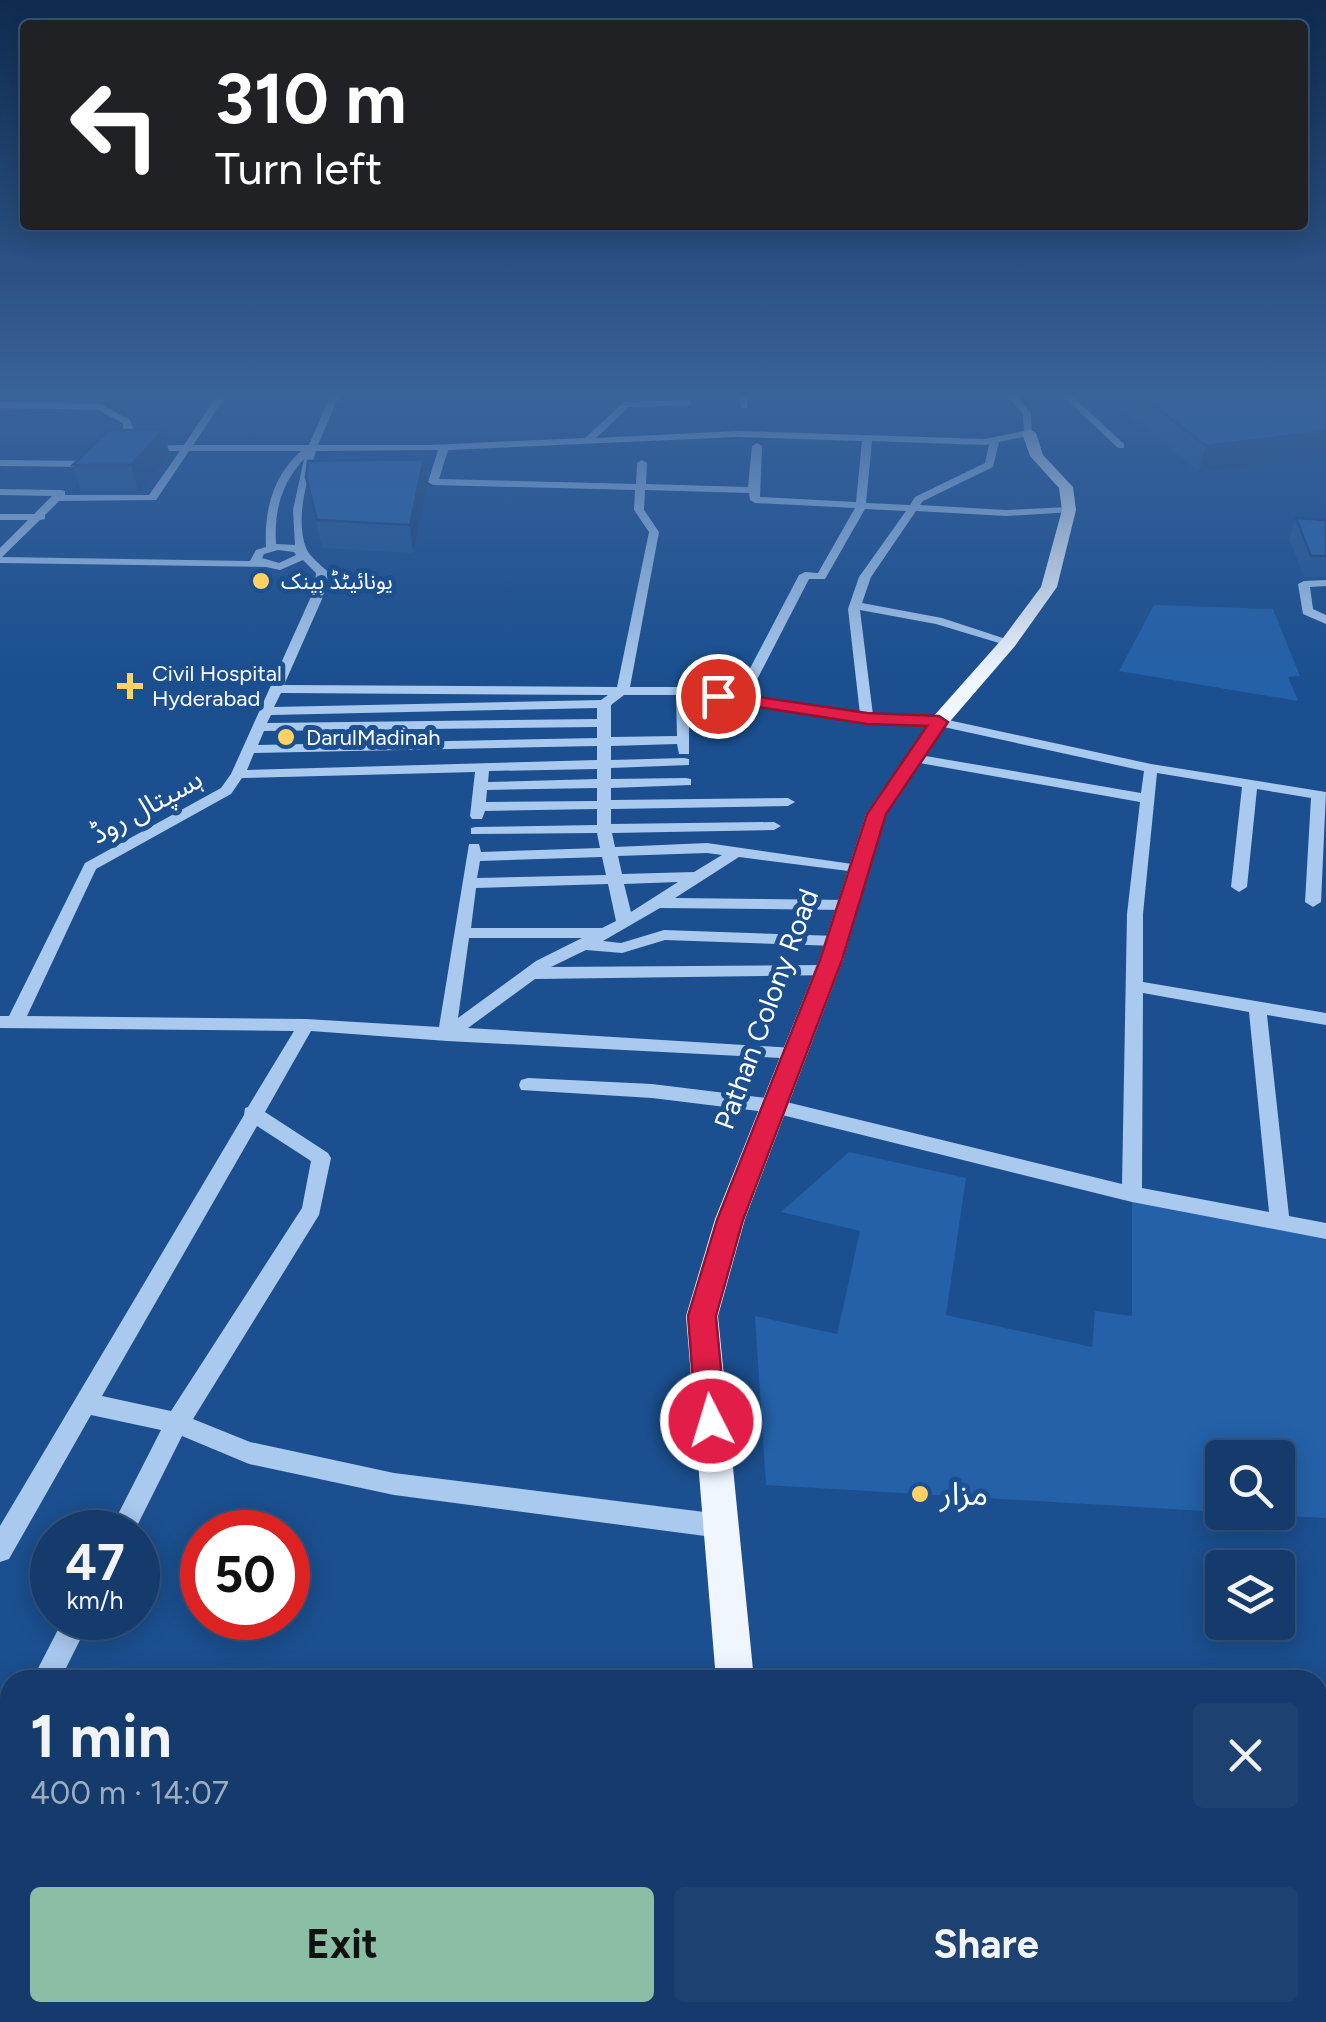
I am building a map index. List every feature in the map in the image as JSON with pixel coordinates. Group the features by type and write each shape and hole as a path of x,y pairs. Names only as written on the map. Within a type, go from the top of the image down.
{"main road":[{"path":"1066,490 1070,510"},
{"name":"Pathan Colony Road","path":"734,1670 702,1316 730,1220 827,972 876,814 939,722 1009,642 1049,587 1070,510"}],"street":[{"path":"1,556 64,490"},
{"path":"0,492 152,498 158,490"},
{"path":"260,560 271,548 276,490"},
{"path":"300,490 302,552"},
{"path":"268,711 604,704 623,689 627,643 654,532 640,510 638,490"},
{"path":"752,490 754,500 910,508 1070,510"},
{"path":"741,698 805,575 821,577 861,506 862,490"},
{"path":"867,718 857,606 866,577 910,508 943,490"},
{"path":"0,517 40,517"},
{"path":"271,548 302,552 322,572 322,579"},
{"path":"286,566 302,552"},
{"path":"1,556 260,560 312,570 322,579"},
{"name":"ہسپتال روڈ","path":"7,1022 90,866 226,790 238,774 278,689 322,579"},
{"path":"1326,582 1304,584 1307,611 1326,620"},
{"path":"857,606 938,621 1009,642"},
{"path":"278,689 682,691 867,718 939,722 1151,768 1322,796 1312,902"},
{"path":"682,691 686,804"},
{"path":"604,704 604,828 625,923"},
{"path":"260,727 604,722"},
{"path":"250,749 683,740"},
{"path":"914,758 1148,799"},
{"path":"238,774 684,762"},
{"path":"447,1034 483,768"},
{"path":"1132,1194 1135,914 1151,768"},
{"path":"481,786 686,782"},
{"path":"1239,887 1250,784"},
{"path":"478,807 788,802"},
{"path":"476,831 774,826"},
{"path":"472,857 706,848 859,870"},
{"path":"447,1034 530,973 625,923 737,852"},
{"path":"469,883 697,877"},
{"path":"657,903 848,905"},
{"path":"463,934 606,932"},
{"path":"583,944 622,948 664,935 837,941"},
{"path":"530,973 827,972"},
{"path":"1134,986 1326,1019"},
{"path":"1257,1007 1280,1222"},
{"path":"7,1022 306,1025 794,1054"},
{"path":"0,1550 306,1025"},
{"path":"528,1084 652,1091 774,1106 1132,1194 1326,1231"},
{"path":"132,1510 177,1423 312,1209 321,1158 252,1113"},
{"path":"84,1403 177,1423 249,1453 394,1484 720,1526"},
{"path":"51,1670 67,1640"}],"shaded area":[{"path":"1154,605 1273,609 1300,676 1288,677 1298,701 1119,671"},
{"path":"849,1152 966,1178 946,1315 1092,1347 1095,1311 1132,1316 1132,1194 1326,1231 1326,1518 1295,1516 1295,1440 1205,1440 1205,1511 766,1485 755,1316 837,1334 860,1231 781,1212"}],"building":[{"path":"309,490 417,490 410,525 317,520"},
{"path":"1296,518 1326,520 1326,556 1311,556"}],"place":[{"name":"یونائیٹڈ بینک","path":"261,581"},
{"name":"Civil Hospital Hyderabad","path":"130,686"},
{"name":"DarulMadinah","path":"286,737"},
{"name":"مزار","path":"920,1494"}],"route":[{"path":"711,1421 702,1316 730,1220 831,960 876,814 939,722 907,723 718,696"}]}
